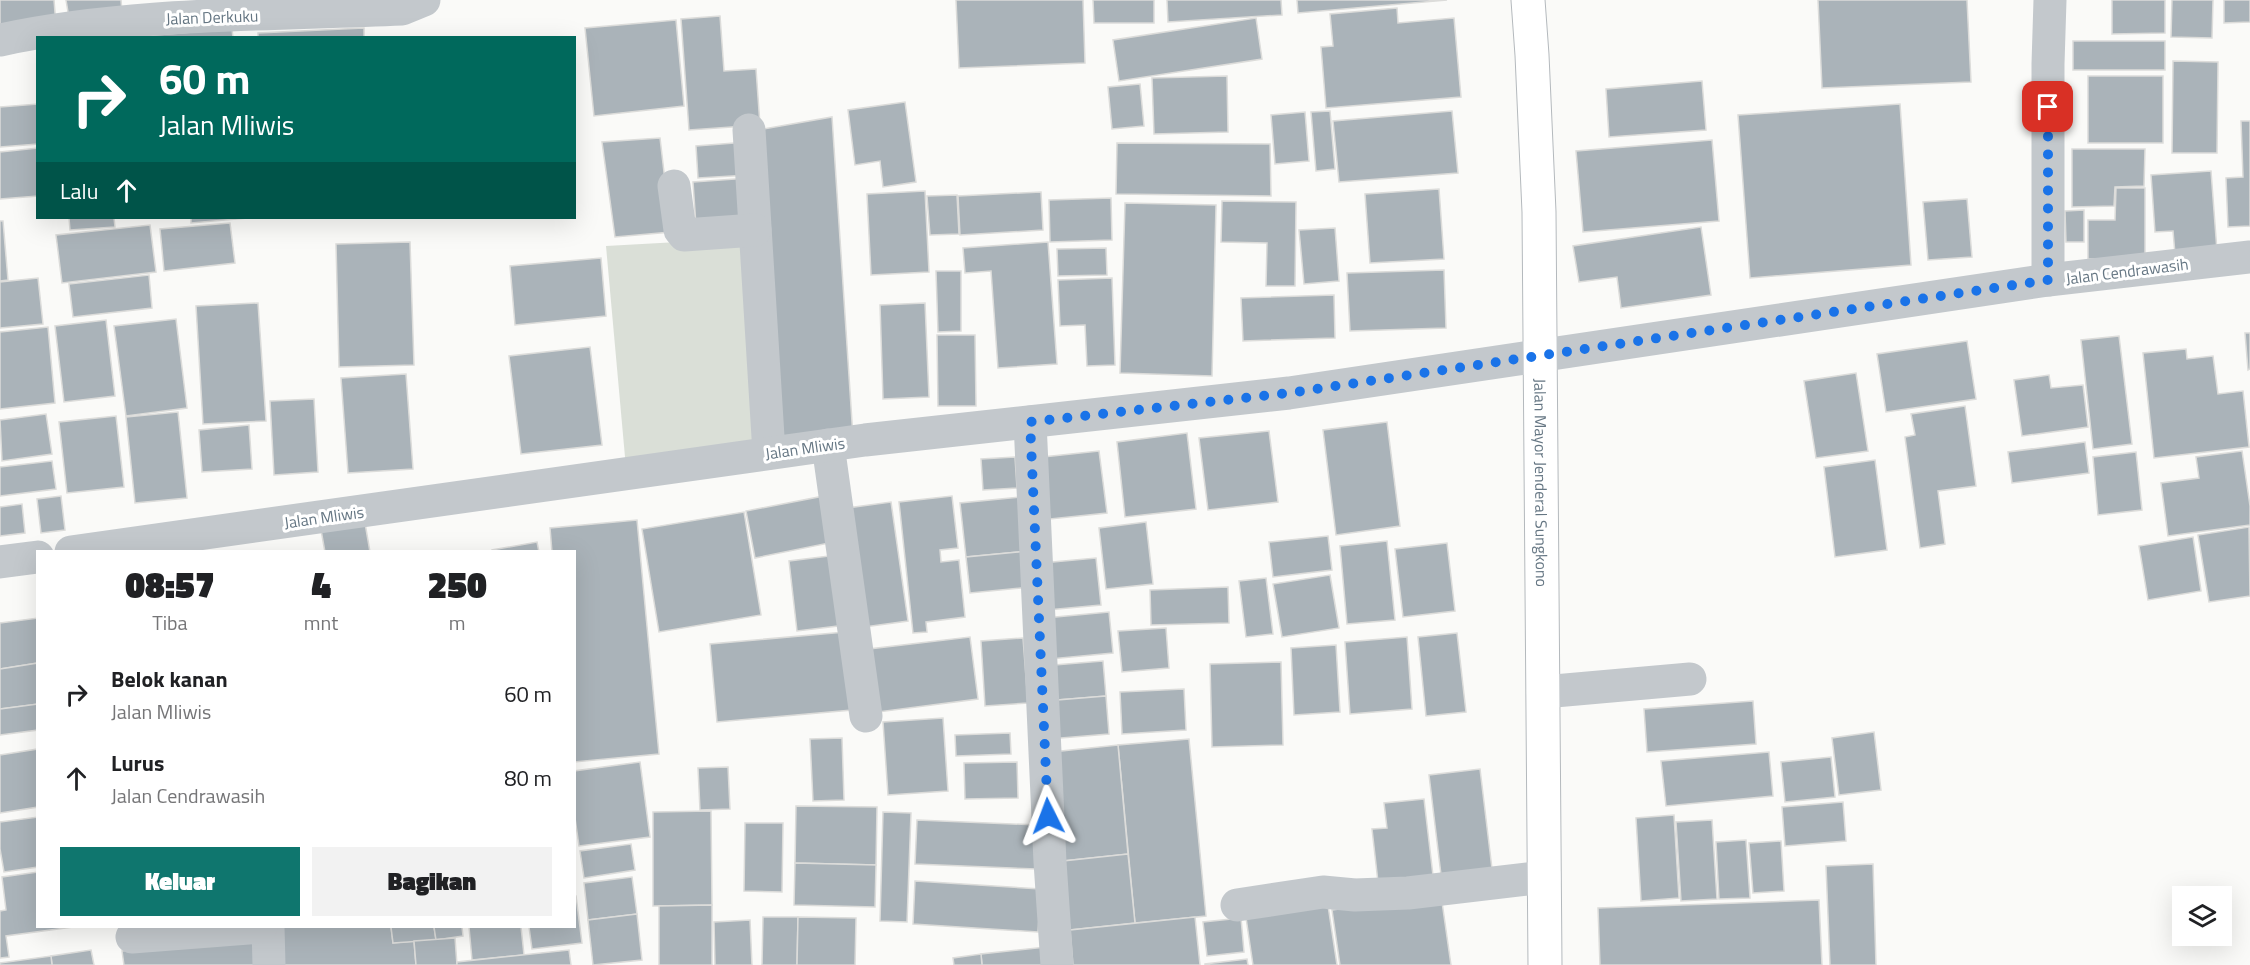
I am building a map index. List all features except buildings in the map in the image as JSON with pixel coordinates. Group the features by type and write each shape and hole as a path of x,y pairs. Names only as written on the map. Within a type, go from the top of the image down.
{"highway":[{"name":"Jalan Mayor Jenderal Sungkono","path":"1528,0 1539,212 1545,965"}],"street":[{"name":"Jalan Derkuku","path":"0,40 149,10 402,9 424,0"},
{"path":"2048,280 2050,0"},
{"path":"750,130 769,453"},
{"path":"674,186 680,230 684,235 755,230"},
{"name":"Jalan Cendrawasih","path":"1540,354 2048,280 2250,257"},
{"name":"Jalan Mliwis","path":"101,550 250,540 769,453 1289,393 1540,354"},
{"path":"1030,422 1057,965"},
{"path":"828,445 866,716"},
{"path":"0,562 36,556"},
{"path":"1543,692 1690,679"},
{"path":"1237,905 1323,892 1355,895 1408,893 1545,877"},
{"path":"132,937 248,928"},
{"path":"268,928 269,965"}],"shaded area":[{"path":"750,238 764,450 626,468 606,246"}],"route":[{"path":"1048,816 1030,422 1289,393 2048,280 2048,107"}]}
